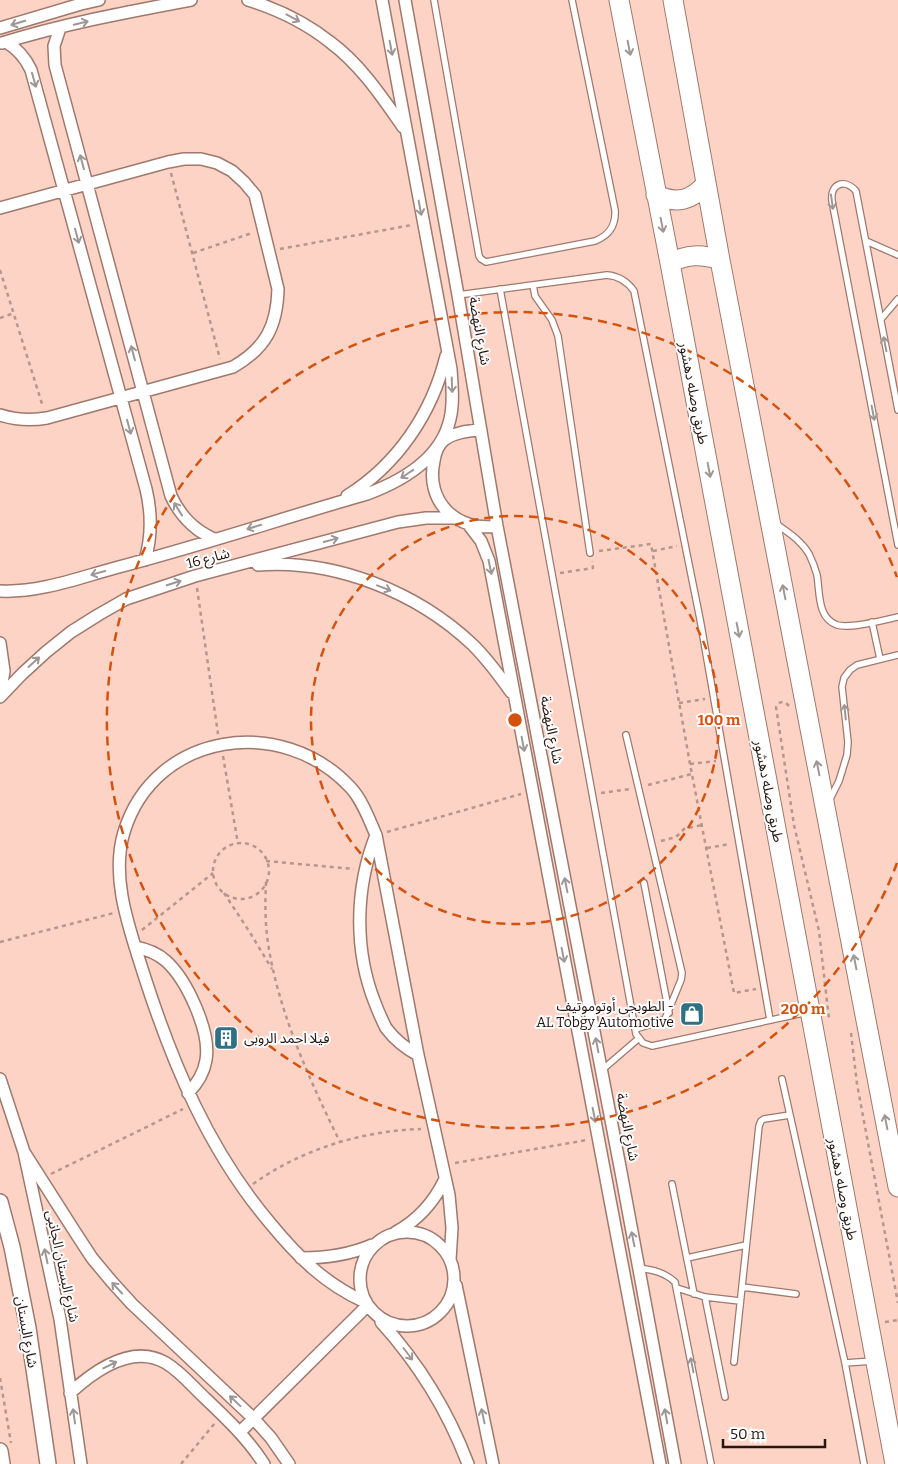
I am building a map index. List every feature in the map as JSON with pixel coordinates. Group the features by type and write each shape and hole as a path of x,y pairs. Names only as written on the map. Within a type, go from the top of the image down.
{"main road":[{"name":"طريق وصله دهشور","path":"619,0 670,263 894,1464"},
{"path":"673,0 720,260 898,1187"},
{"path":"656,195 667,200 689,198 699,192 706,184"},
{"path":"670,263 679,258 700,255 720,260"}],"street":[{"path":"0,28 82,2 99,0"},
{"path":"103,0 107,16"},
{"path":"3,43 107,16 191,0"},
{"path":"248,0 282,13 307,26 331,42 372,84 406,131"},
{"path":"382,0 451,369 451,418 432,468 434,491 446,511 456,518 468,524 488,527 498,526"},
{"name":"شارع النهضة","path":"405,0 498,526 675,1462"},
{"path":"60,28 54,46 55,65 167,484 173,502 184,518 192,527 214,539"},
{"path":"3,43 19,51 31,70 122,398 150,507 150,537 145,560"},
{"path":"0,208 184,158 201,159 217,163 232,171 254,195 278,289 278,305 268,335 247,359 233,367 47,418 16,420 0,415"},
{"path":"337,502 369,480 397,454 408,439 419,423 432,397 447,352"},
{"path":"442,442 456,434 481,430"},
{"name":"شارع 16","path":"0,591 56,584 145,560 367,494 408,474 430,456 442,442"},
{"name":"شارع 16","path":"0,695 46,652 71,632 126,599 196,576 398,522 426,518 456,518"},
{"path":"468,524 481,542 489,561 660,1464 675,1462"},
{"path":"234,566 266,564 330,570 362,579 392,591 421,606 460,634 495,669 514,695"},
{"path":"0,643 4,671 0,695"},
{"path":"514,695 529,692"},
{"path":"468,1464 448,1418 428,1382 409,1355 366,1304 320,1276 301,1258 279,1235 244,1190 223,1159 190,1098 162,1030 125,910 120,879 120,856 124,834 135,805 144,792 165,770 191,754 220,744 257,742 275,745 310,756 340,777 353,790 365,810 376,835 418,1055 449,1195 452,1220 450,1260 493,1464"},
{"path":"376,835 364,870 360,904 363,958 372,995 385,1026 394,1038 418,1055"},
{"path":"134,942 166,960 174,968 191,998 200,1020 206,1042 206,1061 190,1098"},
{"name":"شارع البستان الجانبى","path":"0,1078 24,1152 60,1319 80,1464"},
{"path":"24,1152 88,1251 112,1282 132,1304 253,1418 271,1438 289,1464"},
{"path":"606,1175 621,1172"},
{"path":"366,1304 359,1282 362,1262 367,1253 382,1238 411,1222 427,1207 434,1199 445,1179"},
{"name":"شارع البستان","path":"0,1202 12,1247 28,1328 48,1464"},
{"path":"392,1234 409,1232 426,1236 440,1246 450,1260"},
{"path":"301,1258 333,1256 354,1252 374,1245"},
{"path":"377,1317 385,1322 402,1327 428,1322 436,1317 448,1304 452,1296 454,1278"},
{"path":"240,1432 366,1304"},
{"path":"70,1393 93,1374 112,1363 134,1356 150,1357 165,1362 178,1372 240,1432 264,1464"},
{"path":"2,1464 6,1449"}],"lane":[{"path":"434,0 479,256 486,262 595,241 603,238 613,226 615,210 572,0"},
{"path":"898,410 856,190 851,185 843,183 835,186 831,193 832,201 898,545"},
{"path":"866,241 898,255"},
{"path":"458,295 607,274 620,277 634,291 686,544 770,1020"},
{"path":"533,285 534,296 552,320 558,336 590,553"},
{"path":"500,290 638,1039 652,1046 810,1012"},
{"path":"881,319 898,299"},
{"path":"770,518 801,544 808,553 816,574 823,612 831,622 844,626 898,617"},
{"path":"872,622 880,659"},
{"path":"825,808 839,781 847,755 848,742 842,687 844,678 857,665 898,655"},
{"path":"626,735 682,973 669,1013 665,1019 635,1030"},
{"path":"644,883 669,1013"},
{"path":"602,1070 638,1039"},
{"path":"782,1079 845,1363 864,1464"},
{"path":"734,1362 759,1126 764,1119 790,1115"},
{"path":"672,1184 694,1294"},
{"path":"687,1258 746,1245"},
{"path":"639,1268 656,1270 666,1274 675,1282 711,1464"},
{"path":"742,1287 796,1294"},
{"path":"677,1288 705,1297 740,1301"},
{"path":"705,1297 724,1397"},
{"path":"845,1363 875,1360"}],"path":[{"path":"168,162 223,370"},
{"path":"269,251 423,223"},
{"path":"193,253 263,229"},
{"path":"0,270 47,418"},
{"path":"0,318 14,313"},
{"path":"552,574 593,568 590,553 651,544 690,764 734,993 764,988"},
{"path":"653,551 686,544"},
{"path":"196,576 220,744 238,844"},
{"path":"679,703 714,698"},
{"path":"788,704 781,702 776,707 794,825 819,931 830,1026"},
{"path":"690,764 725,759"},
{"path":"592,794 639,788 692,774"},
{"path":"376,835 532,791"},
{"path":"652,842 676,838 684,828 702,825"},
{"path":"706,848 739,843"},
{"path":"273,971 249,931 214,880 213,867 217,856 226,848 238,844 250,845 260,851 266,861 268,868 266,882 266,927 273,971 303,1060 340,1142"},
{"path":"266,861 364,870"},
{"path":"134,942 213,873"},
{"path":"223,892 236,898 251,897 266,882"},
{"path":"0,942 125,910"},
{"path":"41,1180 190,1098"},
{"path":"244,1190 261,1178 299,1157 340,1142 386,1132 434,1129"},
{"path":"442,1165 598,1138"},
{"path":"883,1322 898,1320"},
{"path":"0,1378 6,1449"},
{"path":"181,1464 222,1414"}],"place":[{"name":"الطوبجى أوتوموتيف - AL Tobgy Automotive","path":"692,1014"},
{"name":"فيلا احمد الروبى","path":"226,1038"}]}
